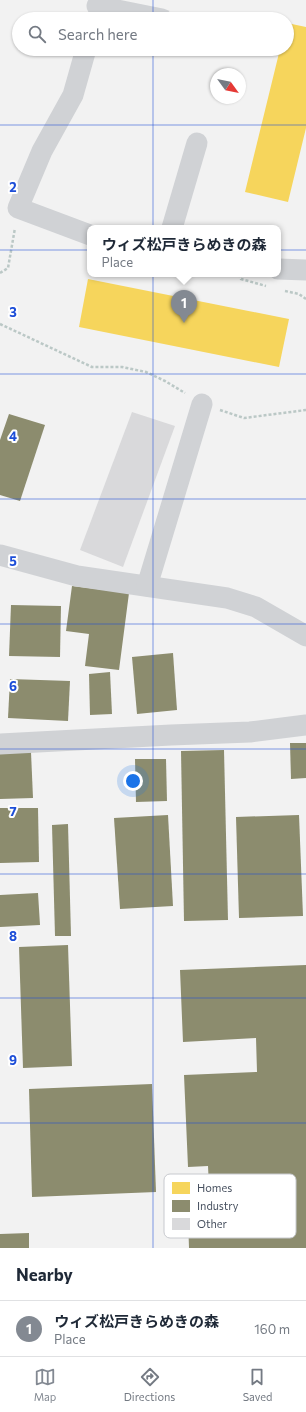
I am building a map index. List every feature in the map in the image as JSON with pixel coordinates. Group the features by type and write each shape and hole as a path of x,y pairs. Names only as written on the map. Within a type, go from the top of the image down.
{"street":[{"path":"96,8 120,12"},
{"path":"84,56 73,96 42,150 18,208 87,234"},
{"path":"173,225 197,143"},
{"path":"281,269 306,270"},
{"path":"147,586 202,404"},
{"path":"0,555 77,576 226,598 256,607 306,636"},
{"path":"0,744 250,732 306,725"}],"path":[{"path":"0,273 8,268 18,208"},
{"path":"0,324 92,367 122,367 146,372 165,381 202,404 244,418 306,410"}],"building: Homes":[{"path":"294,24 306,27 306,128 288,202 245,192 278,56 294,56"},
{"path":"88,279 289,319 279,367 79,327"}],"building: Industry":[{"path":"9,414 45,425 20,501 0,495 0,440"},
{"path":"72,586 129,593 119,670 85,666 89,634 66,631"},
{"path":"11,605 61,606 60,657 9,656"},
{"path":"173,653 177,710 137,714 132,657"},
{"path":"110,672 112,714 90,715 89,674"},
{"path":"10,679 70,681 68,721 8,718"},
{"path":"290,743 306,743 306,778 291,779"},
{"path":"224,750 228,920 184,921 181,751"},
{"path":"31,752 33,798 0,799 0,753"},
{"path":"135,759 166,759 167,801 136,802"},
{"path":"0,808 38,808 39,862 0,863"},
{"path":"168,815 173,906 120,909 114,818"},
{"path":"299,815 303,916 239,918 236,817"},
{"path":"68,824 71,936 55,936 52,825"},
{"path":"38,893 40,925 0,927 0,895"},
{"path":"68,945 72,1066 23,1068 19,947"},
{"path":"306,965 306,1248 189,1248 189,1238 296,1238 296,1174 208,1174 208,1166 188,1167 184,1075 257,1072 256,1038 183,1042 180,970"},
{"path":"152,1084 156,1192 32,1197 29,1089"},
{"path":"29,1233 29,1248 0,1248 0,1234"}],"building: Other":[{"path":"132,412 175,426 123,567 80,550"}],"place":[{"name":"ウィズ松戸きらめきの森","path":"184,323"}]}
